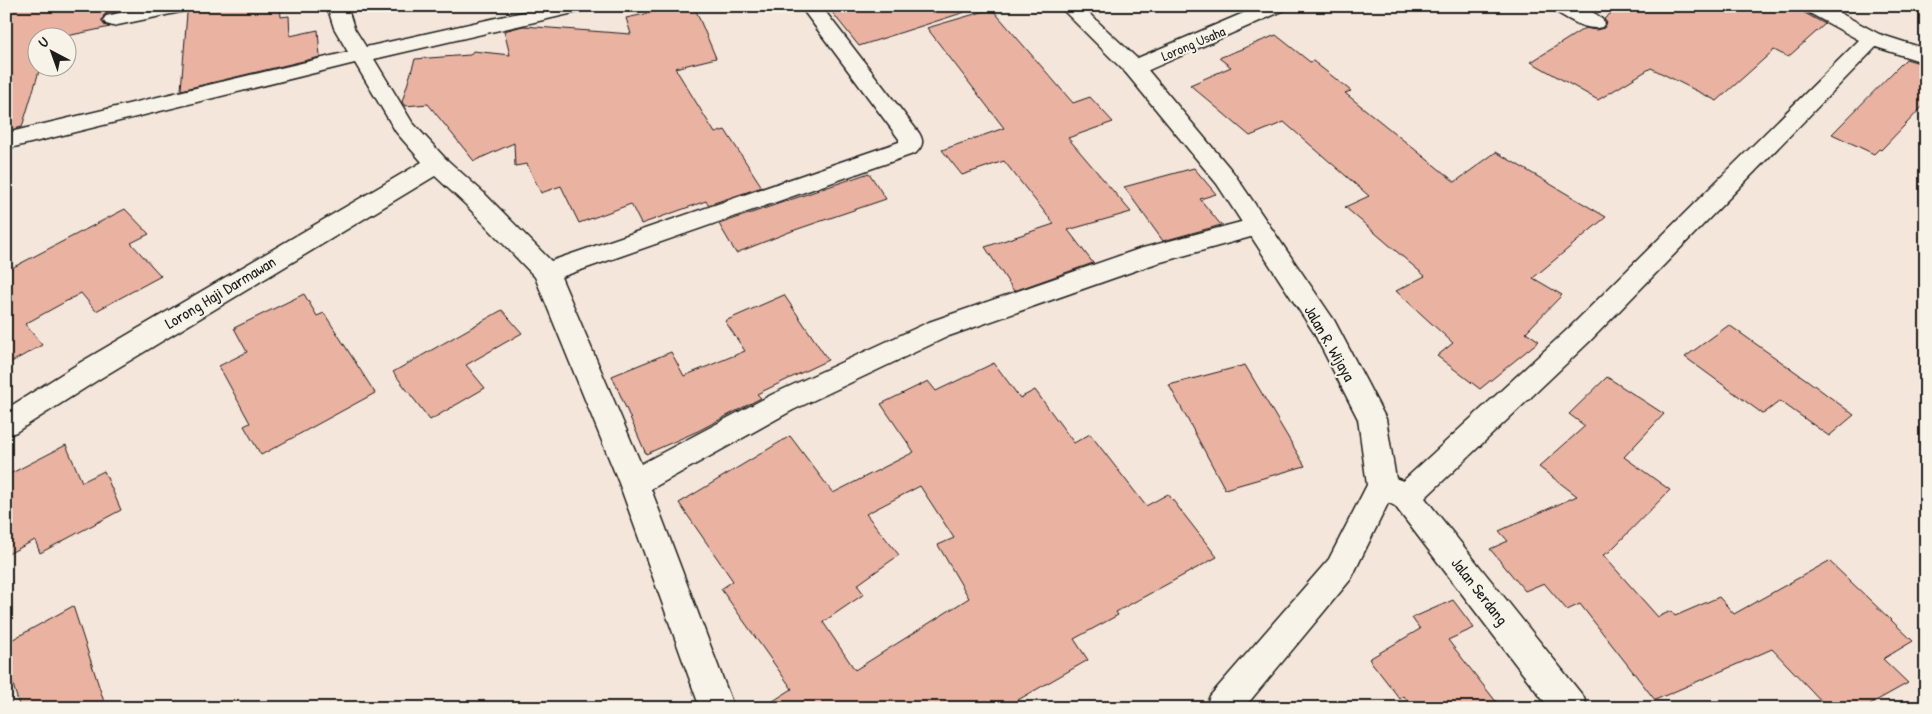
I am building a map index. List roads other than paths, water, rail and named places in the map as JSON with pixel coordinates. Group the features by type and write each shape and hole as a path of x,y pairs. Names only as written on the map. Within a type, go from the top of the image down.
{"street":[{"path":"113,20 183,6"},
{"path":"337,6 344,28 404,127 436,164 475,198 546,272 634,483 717,708"},
{"path":"6,141 362,55 578,6"},
{"path":"546,272 908,147 911,144 911,138 810,6"},
{"name":"Jalan R. Wijaya","path":"1069,6 1134,68 1224,178 1324,326 1372,419 1394,491"},
{"name":"Lorong Usaha","path":"1134,68 1278,6"},
{"path":"1560,6 1595,23"},
{"path":"1811,6 1872,39 1926,56"},
{"path":"1222,708 1340,569 1394,491 1579,335 1872,39"},
{"name":"Lorong Haji Darmawan","path":"6,424 91,370 436,164"},
{"path":"634,483 783,402 939,329 1148,256 1256,227"},
{"name":"Jalan Serdang","path":"1394,491 1571,708"}]}
